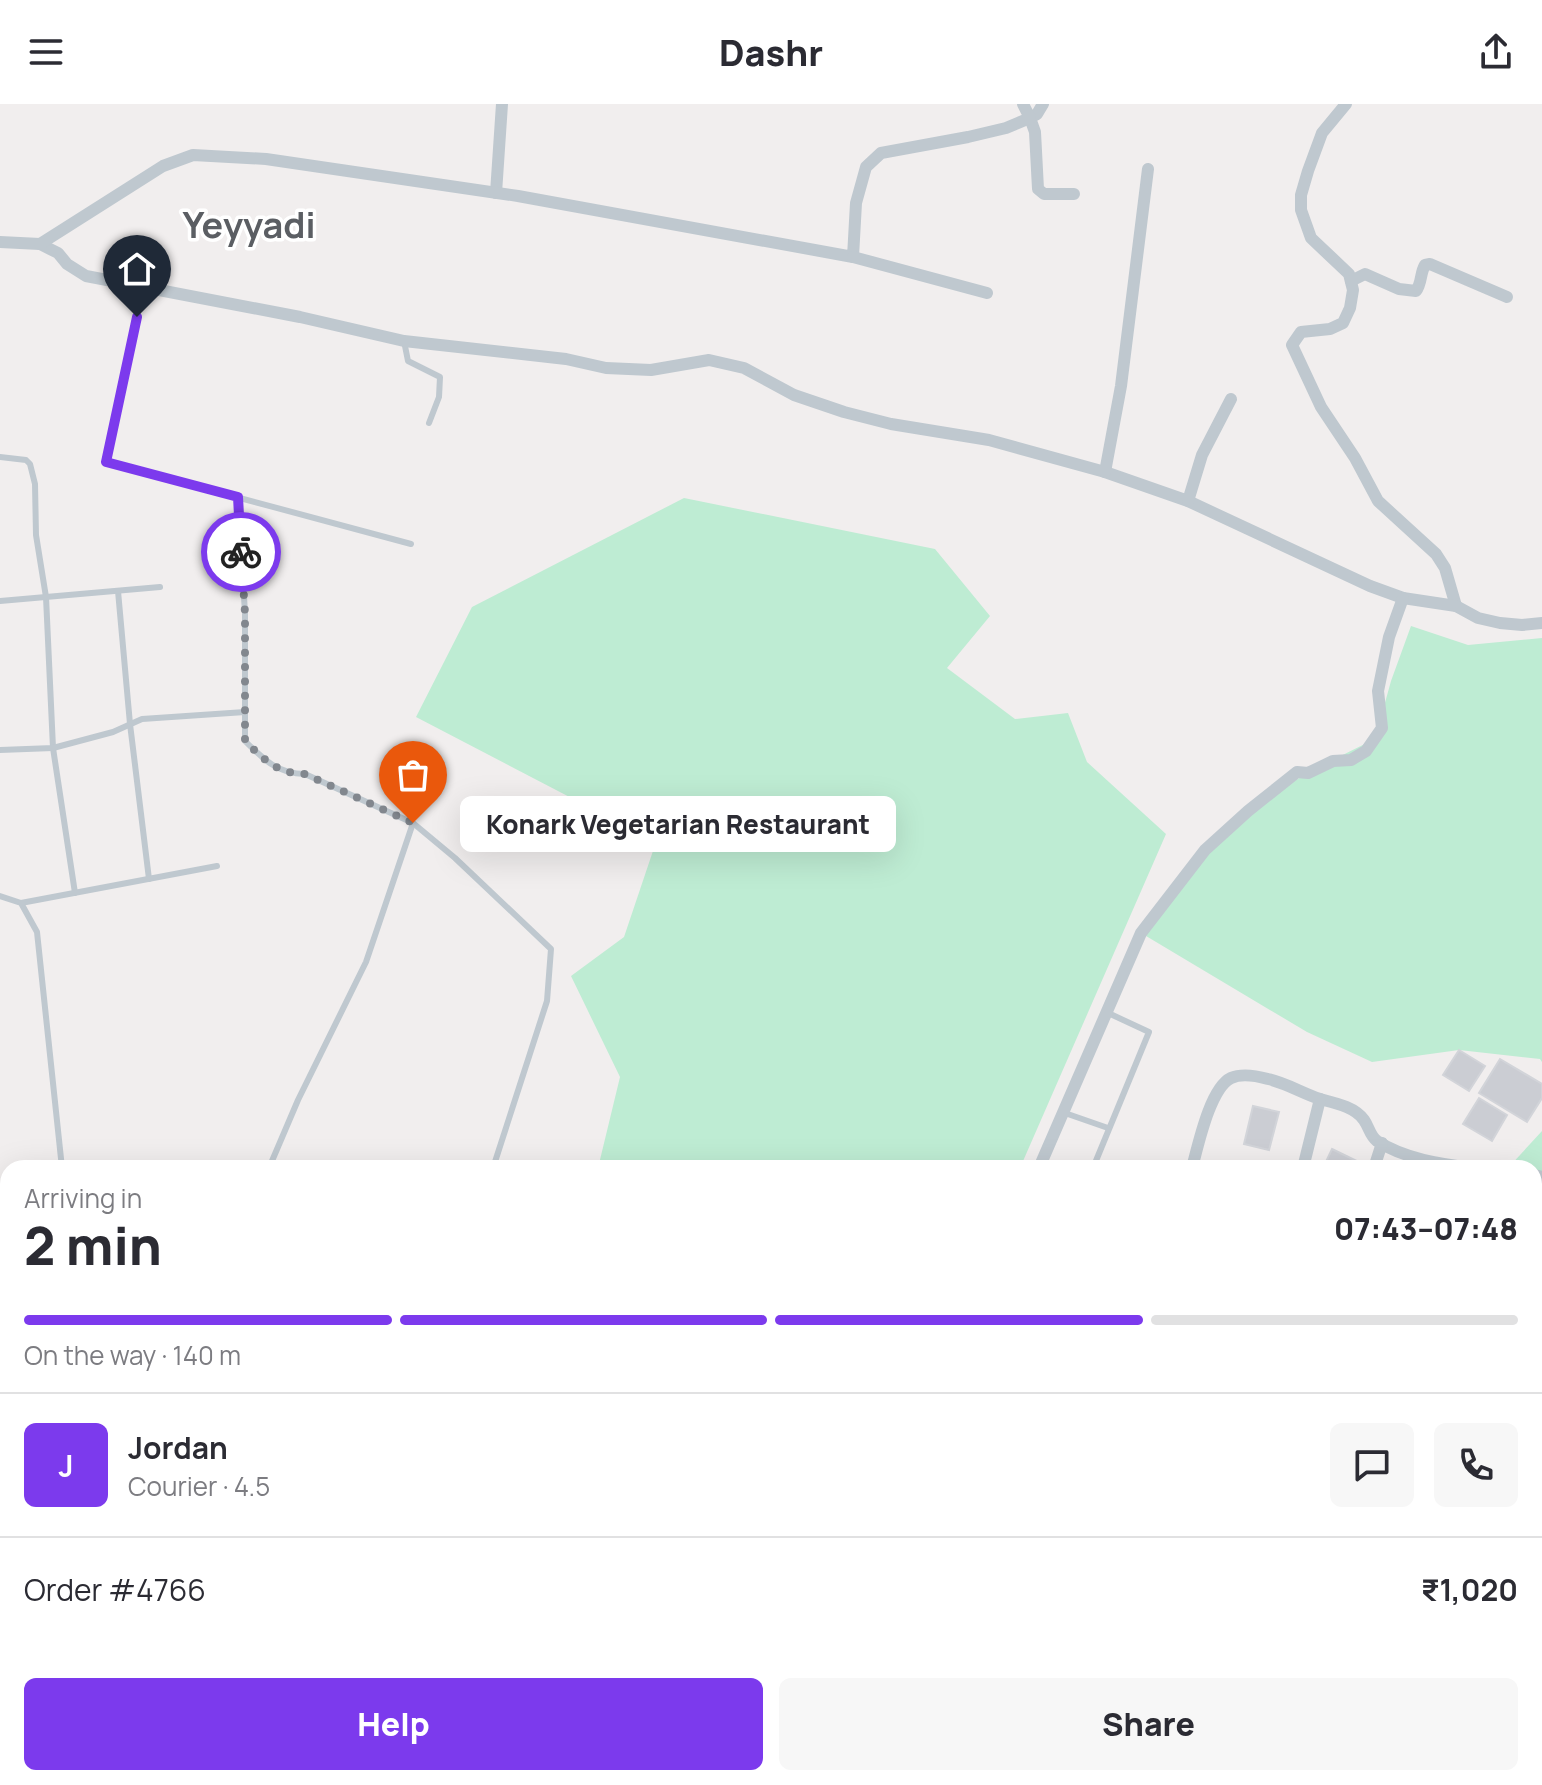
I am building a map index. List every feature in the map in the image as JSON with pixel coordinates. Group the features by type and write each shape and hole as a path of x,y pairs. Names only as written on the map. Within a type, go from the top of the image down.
{"street":[{"path":"496,193 502,104"},
{"path":"1023,104 1035,132 1038,189 1044,194 1074,194"},
{"path":"853,257 856,203 866,167 881,153 1006,128 1037,114 1043,104"},
{"path":"1346,104 1322,133 1301,195 1301,210 1311,238 1344,267 1351,281 1350,308 1343,323 1330,329 1301,332 1292,345 1321,407 1355,458 1378,501 1436,554 1445,568 1456,606"},
{"path":"40,244 163,166 193,155 266,159 496,193 853,257 987,293"},
{"path":"1105,472 1121,386 1148,169"},
{"path":"0,242 40,244 58,253 67,264 86,276 300,317 404,341 566,359 606,368 651,370 709,360 744,368 794,395 844,412 891,424 989,440 1105,472 1188,501 1370,586 1403,598 1456,606 1478,618 1500,623 1542,623"},
{"path":"1351,281 1365,274 1399,289 1416,291 1420,286 1422,270 1430,264 1507,297"},
{"path":"1188,501 1202,455 1231,399"},
{"path":"1042,1160 1141,933 1205,850 1297,772 1308,773 1333,761 1351,760 1366,751 1382,728 1378,691 1389,637 1403,598"},
{"path":"1195,1160 1221,1085 1233,1077 1248,1076 1269,1079 1344,1105 1363,1118 1374,1139 1426,1160"},
{"path":"1305,1160 1320,1099"},
{"path":"1377,1160 1382,1143"}],"lane":[{"path":"143,288 106,462 411,544"},
{"path":"404,341 408,361 440,377 439,397 429,423"},
{"path":"0,457 26,460 35,484 36,535 46,597 53,748 75,893"},
{"path":"238,497 245,613 245,741 268,764 291,774 305,774 413,823 455,858 551,949 547,1001 496,1160"},
{"path":"0,601 160,587"},
{"path":"118,591 149,879"},
{"path":"0,750 53,748 113,732 142,719 245,712"},
{"path":"272,1160 298,1100 366,962 413,823"},
{"path":"0,896 21,903 217,866"},
{"path":"21,903 37,932 61,1160"},
{"path":"1096,1160 1149,1032 1106,1012"},
{"path":"1062,1112 1108,1128"}],"green space":[{"path":"684,498 935,549 990,616 947,668 1015,719 1068,713 1087,762 1166,834 1023,1160 600,1160 620,1077 571,976 624,937 656,842 416,717 472,607"},
{"path":"1411,626 1468,645 1542,638 1542,1062 1540,1059 1459,1050 1372,1062 1307,1032 1141,933 1205,850 1242,816 1307,774 1375,739"},
{"path":"1542,1131 1542,1160 1515,1160"}],"building":[{"path":"1459,1050 1485,1066 1469,1091 1443,1075"},
{"path":"1500,1059 1542,1084 1542,1098 1527,1122 1479,1093"},
{"path":"1479,1098 1507,1115 1492,1141 1463,1124"},
{"path":"1253,1106 1279,1112 1269,1150 1244,1144"},
{"path":"1332,1149 1355,1160 1327,1160"}],"way so far":[{"path":"241,552 245,613 245,741 268,764 291,774 305,774 413,823"}],"place":[{"name":"Konark Vegetarian Restaurant","path":"413,823"}],"district":[{"name":"Yeyyadi","path":"249,224"}],"route":[{"path":"137,317 106,462 238,497 241,552"}]}
